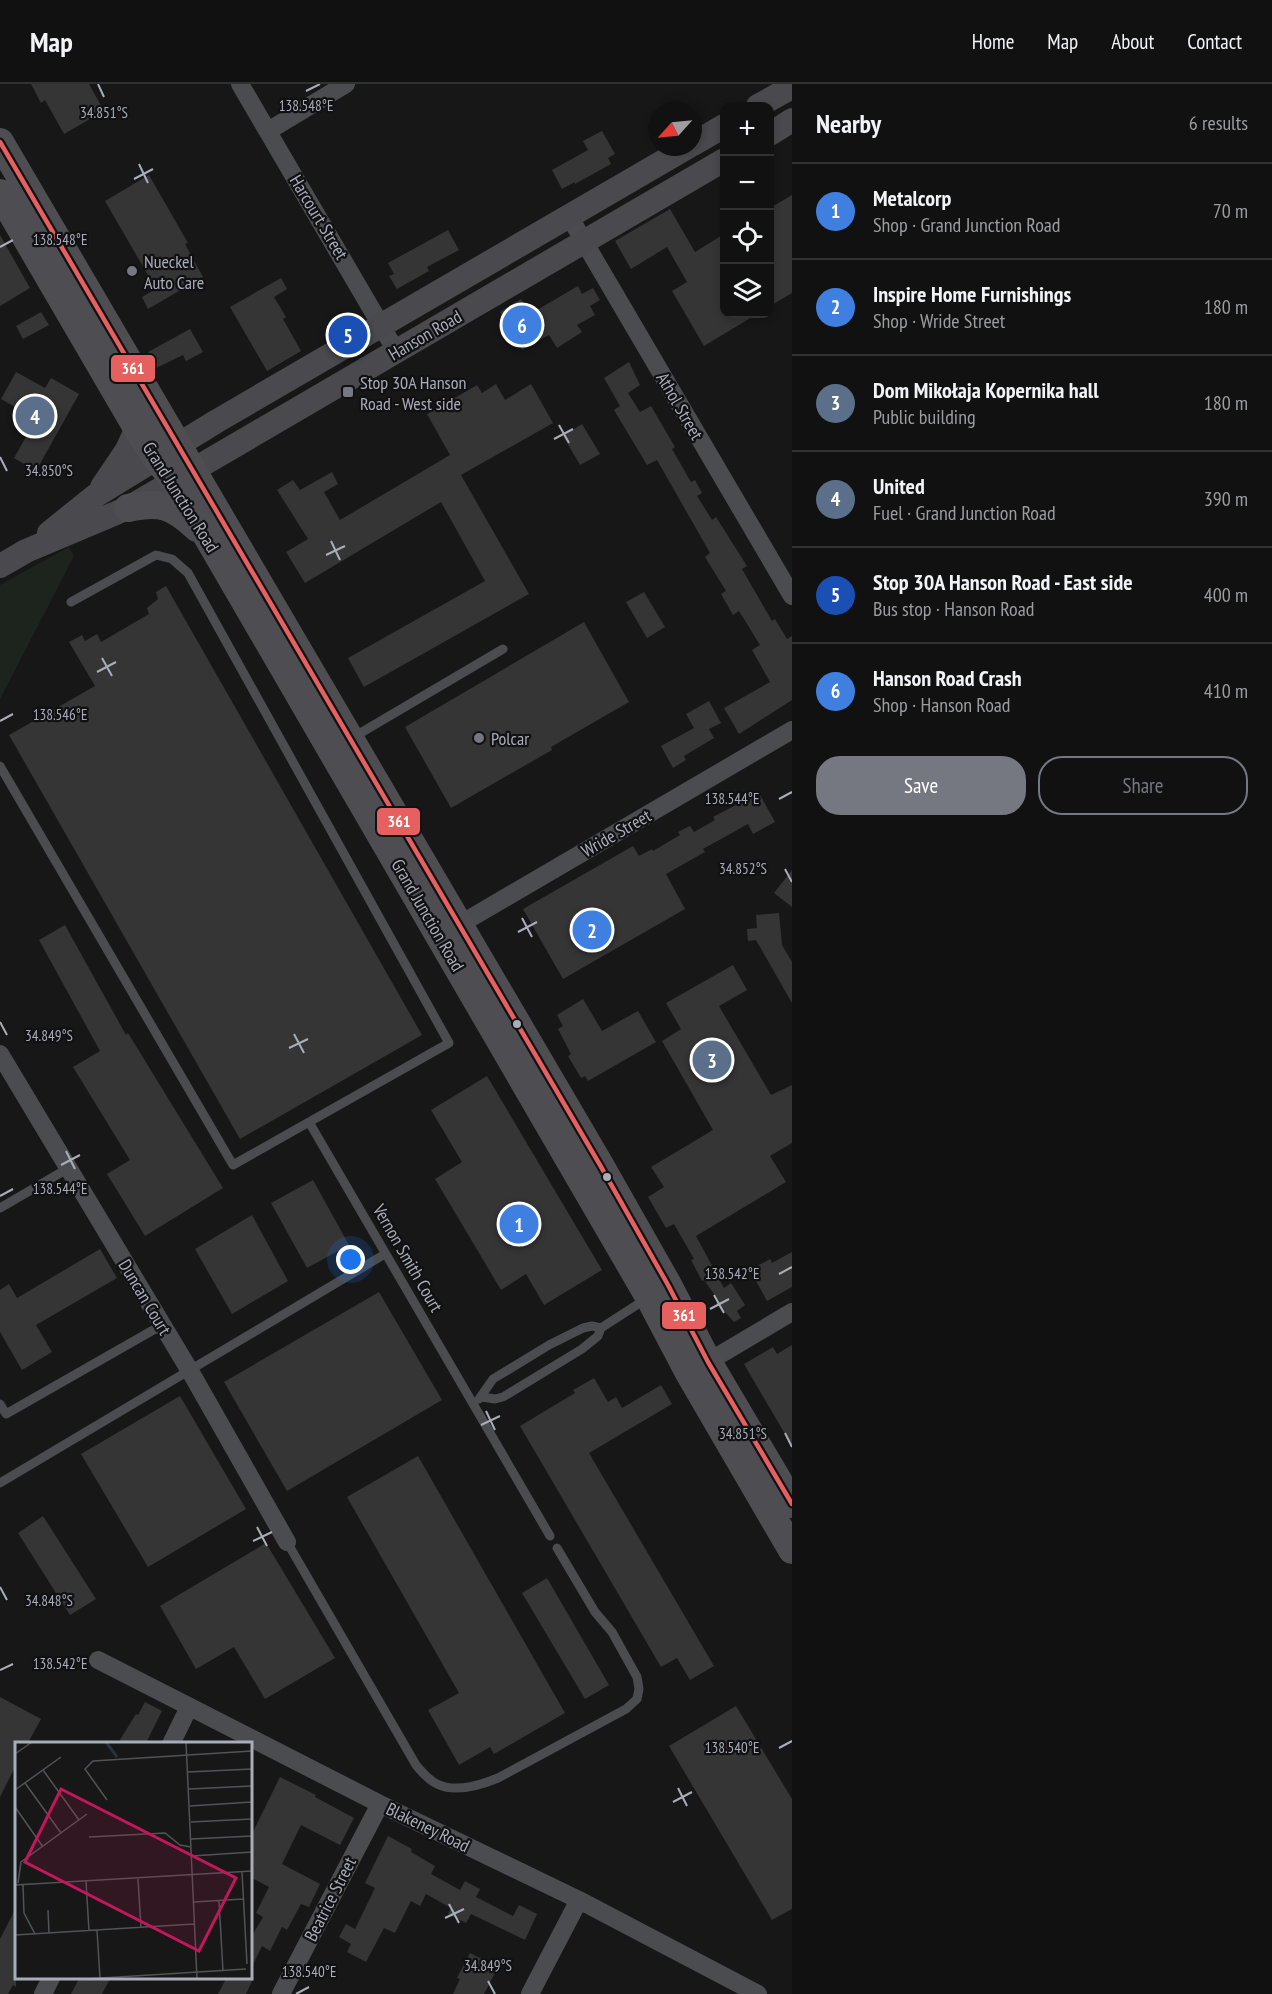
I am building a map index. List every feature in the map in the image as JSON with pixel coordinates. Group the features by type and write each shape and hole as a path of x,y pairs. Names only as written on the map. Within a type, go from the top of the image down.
{"highway":[{"name":"Grand Junction Road","path":"0,142 167,451 184,475 213,505 341,745"},
{"name":"Grand Junction Road","path":"0,193 78,338 137,428 167,451"},
{"name":"Grand Junction Road","path":"184,475 209,539 341,745 658,1291 792,1550"},
{"path":"128,508 163,504 182,514 209,539"},
{"name":"Grand Junction Road","path":"698,1368 792,1504"}],"main road":[{"path":"765,102 792,87"},
{"path":"702,139 720,128"},
{"name":"Hanson Road","path":"26,551 95,496 167,451 672,156"},
{"name":"Hanson Road","path":"0,566 26,551 128,508 720,162"},
{"path":"95,496 127,450 137,428"},
{"path":"213,505 210,487 218,463 246,439"}],"street":[{"name":"Harcourt Street","path":"240,84 396,351"},
{"path":"268,131 346,84"},
{"name":"Athol Street","path":"569,216 792,596"},
{"name":"Wride Street","path":"450,931 792,730"},
{"name":"Duncan Court","path":"0,1054 190,1371 287,1542"},
{"path":"698,1368 792,1312"},
{"name":"Blakeney Road","path":"98,1660 380,1804 579,1900 758,1994"},
{"path":"172,1742 189,1707"},
{"name":"Beatrice Street","path":"281,1994 380,1804"},
{"path":"530,1994 579,1900"},
{"path":"43,1994 50,1979"}],"lane":[{"path":"0,766 233,1165 449,1043 188,573 172,559 156,555 71,602"},
{"path":"341,745 503,649"},
{"name":"Vernon Smith Court","path":"309,1122 385,1254 478,1400 550,1536"},
{"path":"0,1208 68,1169"},
{"path":"0,1483 385,1254"},
{"path":"478,1400 503,1396 582,1349 598,1336 601,1328 658,1291"},
{"path":"0,1404 6,1414 162,1325"},
{"path":"478,1400 493,1379 549,1346 583,1328 592,1326 601,1328"},
{"path":"287,1542 416,1765 427,1778 447,1788 481,1785 498,1778 626,1709 637,1698 639,1689 637,1677 612,1632 595,1612 557,1548"}],"shaded area":[{"path":"69,547 74,556 0,699 0,585"}],"building":[{"path":"31,84 89,84 104,111 64,134 45,100 41,103"},
{"path":"602,131 615,154 608,158 611,164 562,189 552,170 588,150 583,141"},
{"path":"149,175 188,243 185,244 203,277 148,309 142,297 156,289 105,201"},
{"path":"792,195 792,293 774,304 774,210 774,206"},
{"path":"670,209 695,252 720,236 720,318 750,318 704,346 672,291 687,282 667,247 631,269 615,241"},
{"path":"448,230 459,250 427,267 429,271 397,289 389,276 394,274 388,263"},
{"path":"0,235 30,288 0,306"},
{"path":"281,278 287,289 274,297 301,351 267,371 230,307"},
{"path":"578,286 582,294 593,288 600,300 590,306 595,315 577,325 582,332 557,348 549,335 522,350 500,312 521,299 530,314"},
{"path":"41,312 49,325 23,339 16,326"},
{"path":"190,329 203,352 186,361 183,355 156,368 148,352"},
{"path":"629,362 640,385 628,393 640,412 651,406 675,447 672,449 691,482 695,480 702,493 697,496 712,520 716,517 747,566 742,569 772,621 775,619 787,639 792,636 792,700 739,734 724,708 770,682 752,650 760,645 739,611 733,615 721,594 726,591 705,557 710,553 657,460 647,465 614,410 620,406 604,378"},
{"path":"16,372 45,388 51,378 79,394 36,471 14,458 36,419 1,399"},
{"path":"496,384 505,400 531,384 553,423 461,475 529,594 364,687 348,658 485,581 441,502 305,583 286,552 308,539 277,490 293,480 300,490 332,472 338,484 324,492 340,520 450,455 427,414 477,385 482,393"},
{"path":"582,424 600,454 580,465 563,436"},
{"path":"166,586 422,1035 240,1139 9,735 95,686 69,642 82,635 85,641 97,634 101,642 149,614 147,608 158,599 156,592"},
{"path":"644,592 665,627 647,638 626,602"},
{"path":"584,622 629,702 551,747 552,750 451,808 405,727"},
{"path":"709,701 721,723 709,729 714,738 684,756 686,760 673,768 661,746 694,728 686,714"},
{"path":"759,793 775,822 753,834 748,824 703,849 705,852 666,874 685,909 563,979 523,909 633,846 639,856 652,849 653,851 680,835 678,832 690,826 694,832 715,820 713,817"},
{"path":"792,870 792,907 774,893"},
{"path":"779,913 782,945 792,962 792,1003 756,940 748,941 747,929 757,928 756,915"},
{"path":"65,925 126,1035 128,1033 223,1188 145,1236 107,1174 130,1160 73,1067 100,1051 39,940"},
{"path":"733,965 747,990 719,1006 771,1095 792,1085 792,1143 770,1156 786,1182 696,1236 724,1288 731,1283 745,1305 737,1311 741,1318 734,1322 724,1311 722,1312 716,1303 719,1301 704,1280 702,1281 691,1260 694,1259 674,1224 666,1228 648,1197 664,1187 651,1167 713,1130 662,1041 681,1029 666,1003"},
{"path":"583,999 602,1031 638,1011 656,1042 588,1081 585,1076 581,1078 568,1056 571,1054 558,1029 563,1026 557,1015"},
{"path":"487,1076 602,1270 544,1305 526,1274 501,1290 435,1179 462,1162 431,1110"},
{"path":"313,1180 349,1245 307,1268 271,1203"},
{"path":"252,1215 288,1281 232,1314 195,1249"},
{"path":"100,1249 117,1278 36,1325 52,1352 22,1370 0,1332 0,1290 9,1284 17,1298"},
{"path":"792,1252 792,1287 767,1301 750,1270 770,1259 772,1263"},
{"path":"379,1292 442,1400 287,1491 224,1382"},
{"path":"792,1345 792,1446 744,1364 773,1347 777,1354"},
{"path":"594,1378 608,1402 616,1397 622,1408 661,1385 672,1404 589,1453 714,1666 690,1680 677,1658 661,1667 520,1426 575,1393 573,1390"},
{"path":"180,1396 246,1509 148,1567 81,1454"},
{"path":"418,1456 565,1713 494,1754 490,1747 459,1765 428,1710 459,1693 347,1497"},
{"path":"43,1516 96,1599 70,1615 18,1533"},
{"path":"266,1543 335,1658 265,1699 234,1647 196,1669 160,1606"},
{"path":"547,1578 609,1685 585,1699 522,1593"},
{"path":"0,1697 41,1719 29,1742 15,1742 15,1767 0,1797"},
{"path":"145,1702 162,1711 146,1742 119,1742 136,1714 138,1715"},
{"path":"736,1706 792,1799 792,1909 772,1920 669,1746"},
{"path":"280,1777 354,1818 340,1845 301,1825 282,1864 320,1884 309,1907 301,1904 287,1930 282,1927 270,1951 262,1946 252,1967 252,1936 263,1917 256,1913 269,1887 252,1878 252,1834"},
{"path":"388,1836 412,1849 411,1852 435,1866 431,1874 460,1890 465,1881 480,1889 476,1897 513,1916 519,1905 537,1914 525,1940 471,1914 466,1923 448,1914 451,1908 426,1894 420,1906 411,1901 395,1933 384,1928 366,1962 347,1952 351,1944 339,1937 346,1924 355,1929 375,1888 365,1883"},
{"path":"15,1910 16,1987 13,1985 8,1994 0,1994 0,1939"},
{"path":"470,1953 498,1967 484,1994 453,1994 460,1979 457,1978"},
{"path":"254,1977 246,1994 218,1994 226,1979 252,1979"},
{"path":"79,1979 110,1979 102,1994 71,1994"}],"transit line":[{"name":"361","path":"0,142 600,1165 668,1285 708,1362 792,1504"}],"place":[{"name":"Nueckel Auto Care","path":"132,271"},
{"name":"Hanson Road Crash","path":"522,325"},
{"name":"Stop 30A Hanson Road - East side","path":"348,335"},
{"name":"Stop 30A Hanson Road - West side","path":"348,392"},
{"name":"United","path":"35,416"},
{"name":"Polcar","path":"479,738"},
{"name":"Inspire Home Furnishings","path":"592,930"},
{"name":"Dom Mikołaja Kopernika hall","path":"712,1060"},
{"name":"Metalcorp","path":"519,1224"}]}
